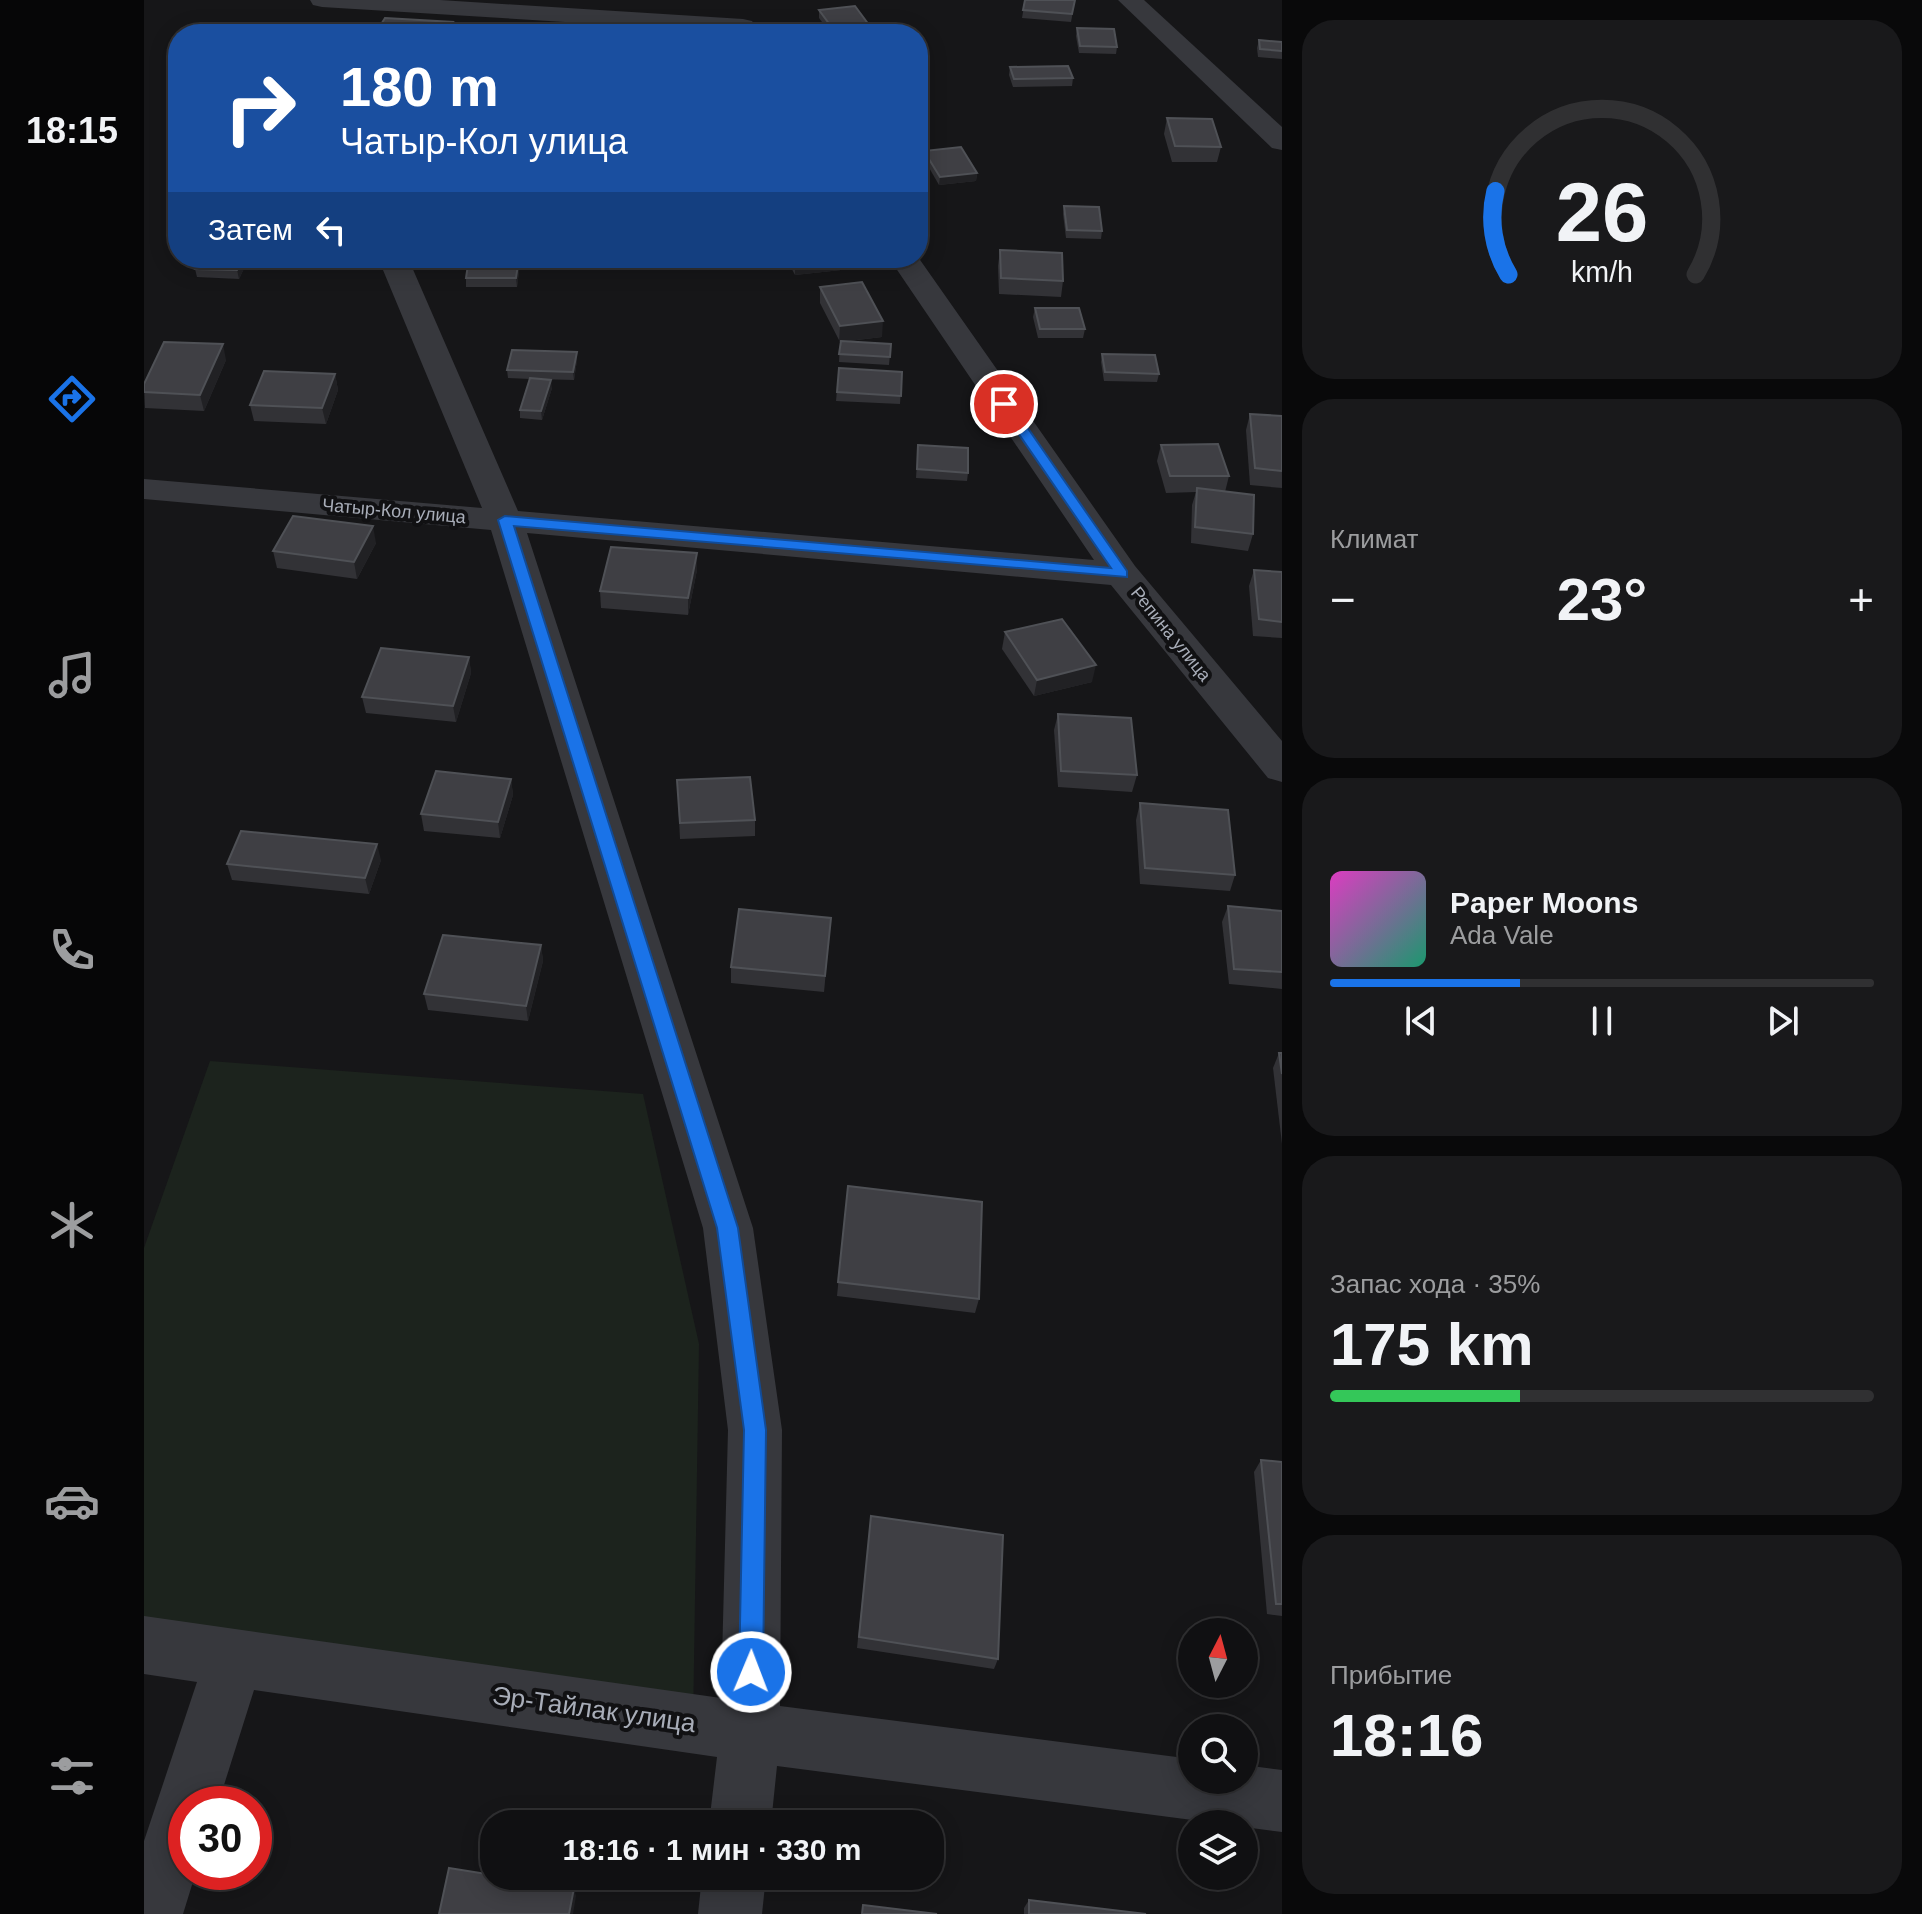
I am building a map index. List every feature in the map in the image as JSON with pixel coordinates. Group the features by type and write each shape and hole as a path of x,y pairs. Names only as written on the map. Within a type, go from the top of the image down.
{"street":[{"path":"724,0 742,24"},
{"path":"1130,0 1282,142"},
{"path":"320,8 630,24"},
{"path":"397,268 505,520 728,1228 755,1430 750,1732 742,1810"},
{"name":"Репина улица","path":"911,268 1122,574 1282,768"},
{"name":"Чатыр-Кол улица","path":"144,489 1122,574"},
{"name":"Эр-Тайлак улица","path":"144,1645 750,1732 1282,1801"},
{"path":"193,1786 235,1657"},
{"path":"151,1914 168,1863"},
{"path":"730,1914 733,1890"}],"shaded area":[{"path":"210,1061 643,1094 699,1344 693,1725 144,1664 144,1248"}],"building":[{"path":"1025,0 1075,0 1072,14 1023,10"},
{"path":"855,6 868,24 829,24 819,10"},
{"path":"385,18 453,22 452,24 381,24"},
{"path":"1077,28 1114,29 1117,47 1080,46"},
{"path":"1259,40 1282,42 1282,51 1260,49"},
{"path":"1068,66 1073,78 1014,79 1010,67"},
{"path":"1167,118 1212,119 1221,147 1175,146"},
{"path":"961,147 977,173 940,177 928,158 928,151"},
{"path":"1064,206 1099,207 1102,231 1067,230"},
{"path":"1000,250 1062,253 1063,281 1001,278"},
{"path":"195,268 238,268 237,270"},
{"path":"468,268 518,268 516,278 466,278"},
{"path":"862,282 883,321 840,326 820,287"},
{"path":"1035,308 1079,308 1085,329 1040,329"},
{"path":"841,341 891,344 890,357 839,354"},
{"path":"164,342 223,344 200,395 144,392 144,384"},
{"path":"512,350 577,352 573,372 507,370"},
{"path":"1102,354 1155,355 1159,374 1105,372"},
{"path":"839,368 902,372 901,396 837,392"},
{"path":"264,371 335,374 322,408 250,405"},
{"path":"530,378 551,380 541,411 520,410"},
{"path":"1250,414 1282,416 1282,471 1255,468"},
{"path":"1218,444 1229,476 1170,476 1161,445"},
{"path":"918,445 968,448 968,473 917,469"},
{"path":"1197,488 1254,495 1253,534 1195,527"},
{"path":"293,516 373,526 354,562 273,551"},
{"path":"611,547 697,553 688,598 600,591"},
{"path":"1254,570 1282,572 1282,622 1259,619"},
{"path":"1062,619 1096,665 1037,680 1005,632"},
{"path":"381,648 469,657 453,706 362,697"},
{"path":"1058,714 1131,718 1137,775 1061,771"},
{"path":"436,771 511,779 498,822 421,814"},
{"path":"750,777 755,820 680,823 677,780"},
{"path":"1140,803 1228,810 1235,875 1145,868"},
{"path":"241,831 377,844 365,878 227,864"},
{"path":"1228,906 1282,911 1282,972 1234,969"},
{"path":"739,909 831,918 825,976 731,967"},
{"path":"443,935 541,945 526,1006 424,994"},
{"path":"848,1186 982,1202 979,1299 838,1282"},
{"path":"1261,1460 1282,1462 1282,1604 1276,1604"},
{"path":"871,1516 1003,1535 998,1659 859,1637"},
{"path":"449,1868 480,1873 480,1890 574,1890 569,1914 439,1914"},
{"path":"1029,1900 1146,1914 1029,1914"},
{"path":"863,1905 937,1914 862,1914"}],"route":[{"path":"751,1672 755,1430 728,1228 505,520 1122,574 1004,404"}]}
